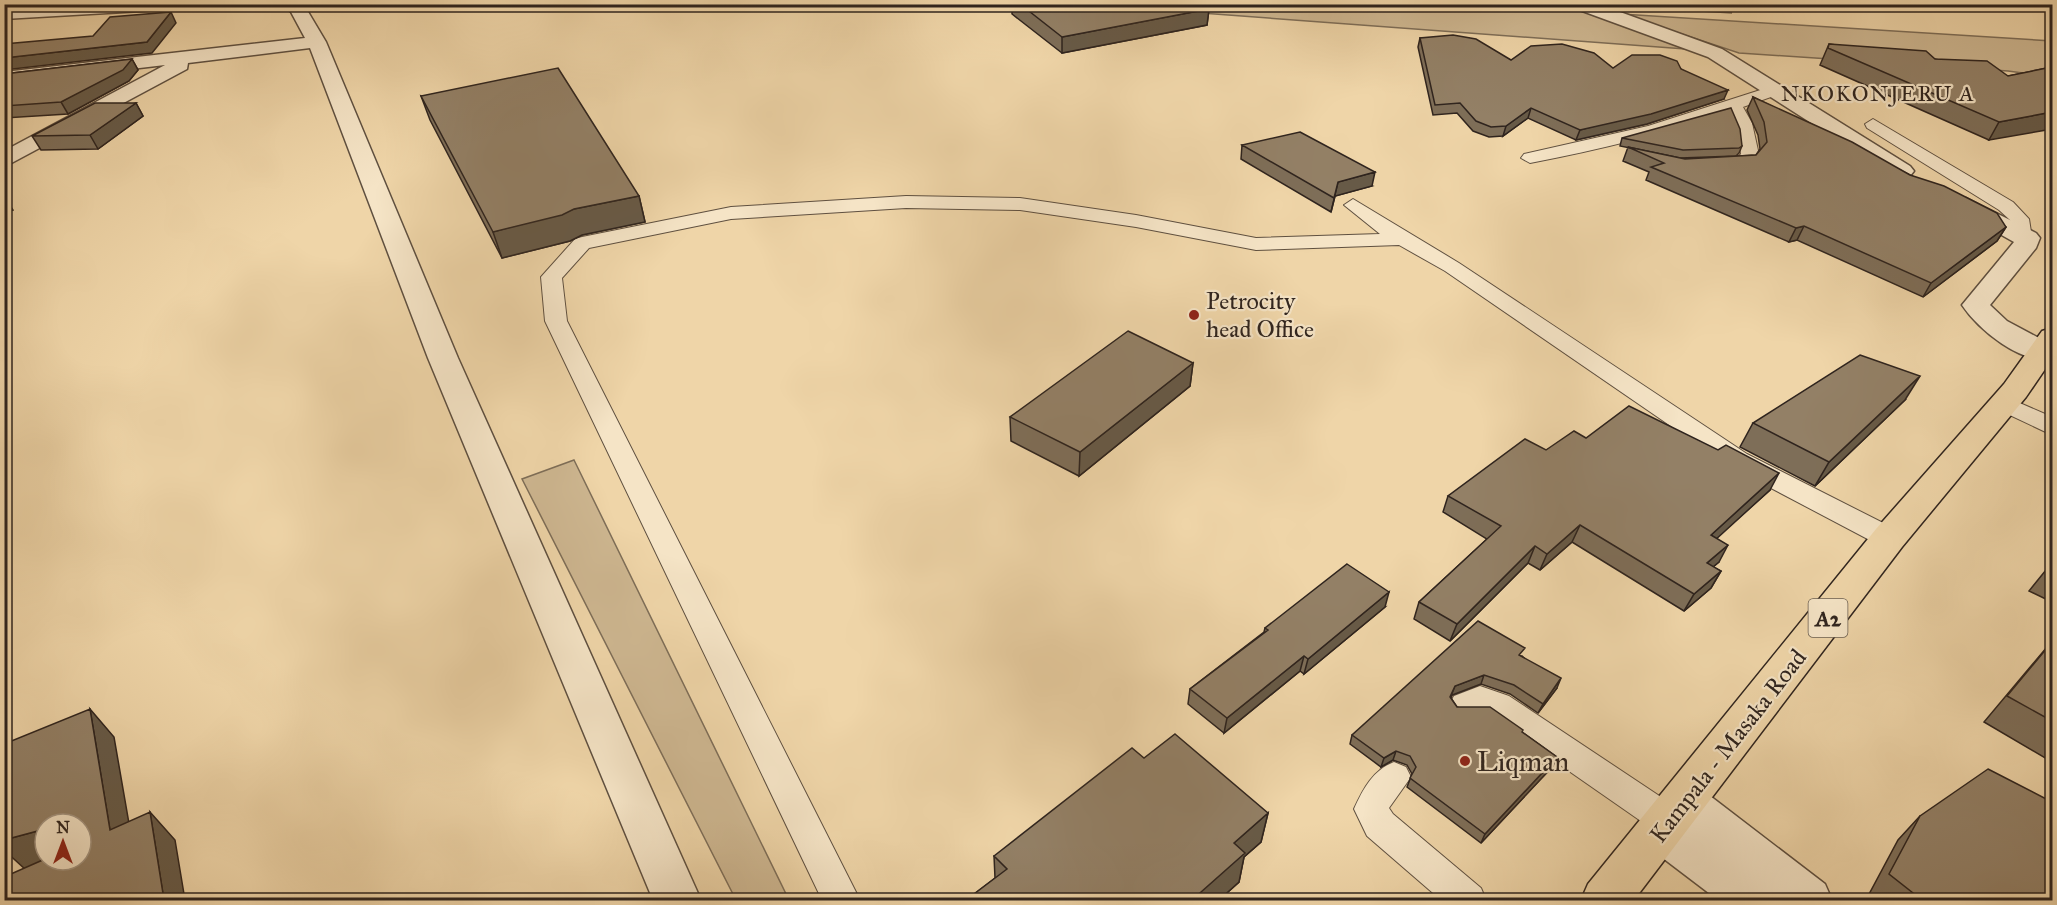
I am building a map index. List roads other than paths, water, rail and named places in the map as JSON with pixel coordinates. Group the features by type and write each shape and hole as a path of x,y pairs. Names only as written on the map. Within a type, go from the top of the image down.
{"highway":[{"name":"Kampala - Masaka Road","path":"1605,900 1673,818 1889,538 2006,404 2048,345"}],"street":[{"path":"4,14 177,4"},
{"path":"289,4 298,9 317,42 443,358 677,900"},
{"path":"1580,4 1715,53 1885,162 1916,179"},
{"path":"4,78 317,42"},
{"path":"4,160 194,57"},
{"path":"1947,195 2021,232 2027,238 2027,243 1976,305 1982,316 1999,328 2048,345"},
{"path":"1673,818 1755,900"},
{"path":"1673,818 1808,900"}],"lane":[{"path":"1530,158 1588,147 1734,106 1776,90"},
{"path":"1700,165 1742,163 1750,155 1744,123 1734,106"},
{"path":"1873,124 2006,206 2019,219 2021,232"},
{"path":"1588,147 1622,154"},
{"path":"841,900 556,321 551,277 582,243 731,213 906,202 1020,204 1136,221 1256,244 1404,239"},
{"path":"1353,205 1377,224 1452,267 1738,460 1889,538"},
{"path":"2006,404 2052,427"},
{"path":"1465,705 1480,699 1498,705 1673,818"},
{"path":"1395,777 1377,797 1371,809 1380,825 1468,900"}],"place":[{"name":"Petrocity head Office","path":"1194,315"},
{"name":"Liqman","path":"1465,761"}],"district":[{"name":"NKOKONJERU A","path":"1878,93"}]}
